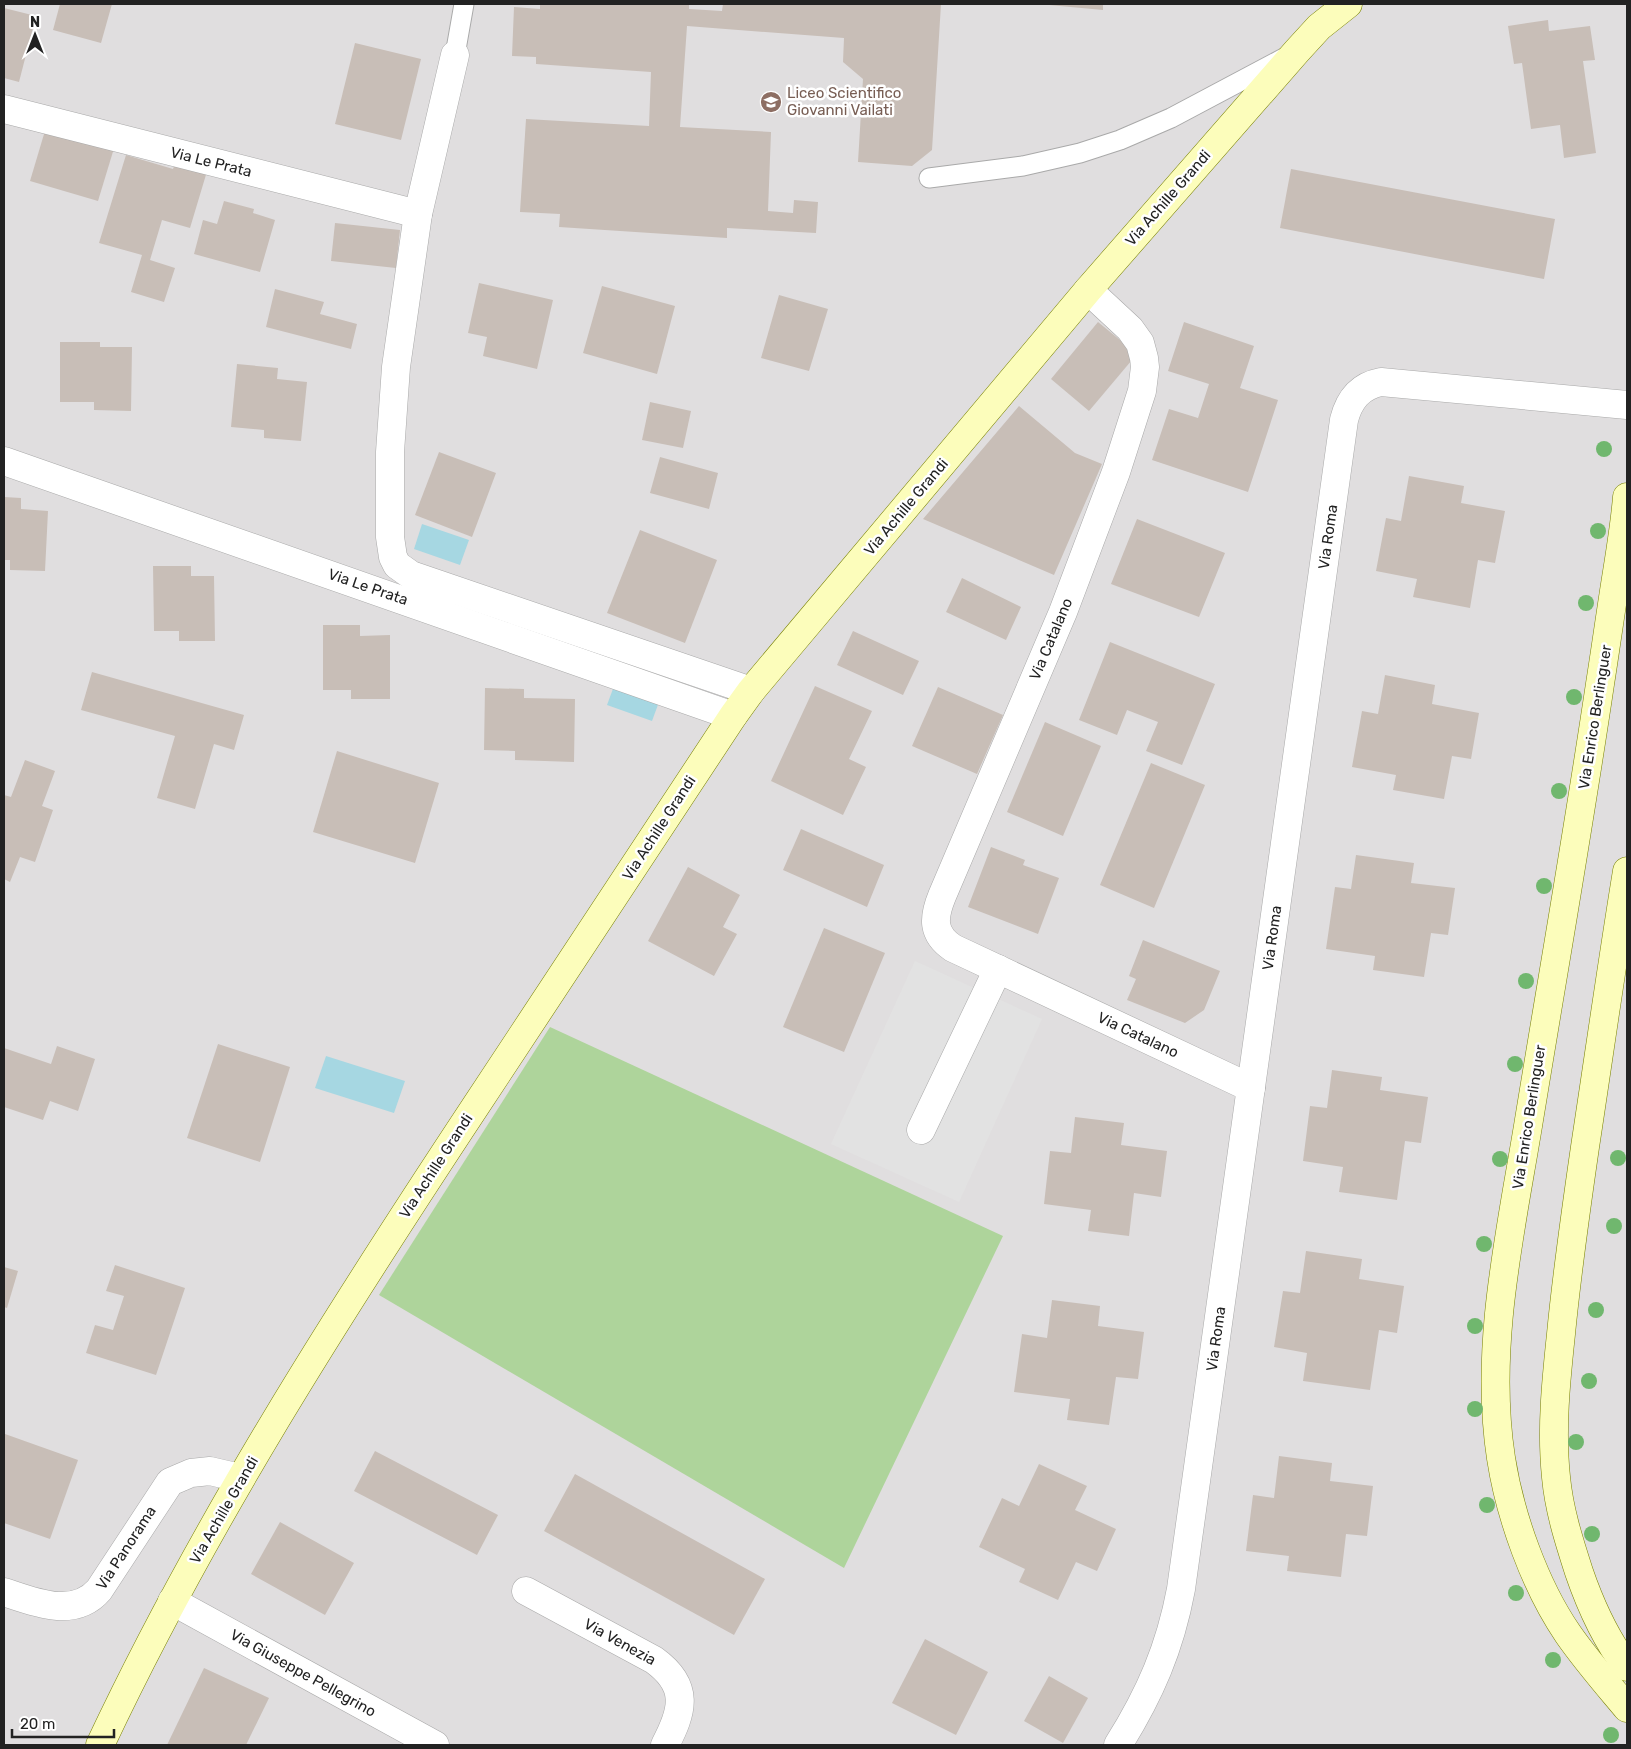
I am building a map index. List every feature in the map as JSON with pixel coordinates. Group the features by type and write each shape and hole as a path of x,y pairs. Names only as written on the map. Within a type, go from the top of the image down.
{"street":[{"name":"Via Achille Grandi","path":"100,1745 172,1601 240,1478 374,1260 732,716 1088,290 1297,51 1319,27 1348,4"},
{"name":"Via Le Prata","path":"455,55 418,214 398,352 390,442 390,537 393,557 397,565 411,575 751,691"},
{"name":"Via Le Prata","path":"4,109 418,214"},
{"name":"Via Catalano","path":"1088,290 1130,329 1136,337 1144,358 1144,383 1116,472 1063,612 942,896 937,911 936,926 941,939 953,948 1252,1088"},
{"name":"Via Roma","path":"1118,1745 1136,1716 1162,1661 1178,1606 1344,420 1348,407 1358,392 1381,382 1627,406"},
{"name":"Via Le Prata","path":"4,460 732,716"},
{"name":"Via Enrico Berlinguer","path":"1627,496 1578,826 1508,1252 1496,1343 1496,1410 1502,1461 1515,1518 1524,1544 1544,1592 1566,1632 1627,1708"},
{"path":"1627,872 1624,907 1568,1266 1556,1380 1554,1433 1555,1470 1559,1500 1569,1541 1587,1595 1598,1620 1604,1633 1627,1667"},
{"path":"921,1130 998,969"},
{"name":"Via Panorama","path":"4,1592 52,1606 64,1607 85,1602 99,1590 170,1482 191,1473 210,1471 240,1478"},
{"name":"Via Venezia","path":"526,1591 648,1657 668,1672 678,1688 681,1706 678,1720 665,1745"},
{"name":"Via Giuseppe Pellegrino","path":"172,1601 435,1745"}],"lane":[{"name":"Via Le Prata","path":"455,55 464,4"},
{"path":"929,178 1023,166 1080,153 1120,140 1171,118 1297,51"}],"shaded area":[{"path":"4,4 1627,4 1627,1745 4,1745"},
{"path":"915,961 1042,1019 959,1202 831,1144"}],"green space":[{"path":"550,1027 1003,1236 844,1568 379,1295"}],"water":[{"path":"422,524 469,540 460,565 414,549"},
{"path":"614,686 659,702 652,721 607,705"},
{"path":"326,1056 405,1081 394,1113 315,1088"}],"building":[{"path":"60,4 112,4 101,43 53,30"},
{"path":"540,4 689,4 689,9 722,11 723,4 941,4 932,150 912,166 858,162 863,79 843,62 844,38 687,26 680,127 771,132 768,211 793,213 794,200 818,202 816,233 727,228 727,238 559,227 560,214 520,212 526,119 649,126 651,72 536,64 536,57 512,56 514,7 540,9"},
{"path":"1103,4 1103,10 1049,5"},
{"path":"4,8 36,16 19,82 4,78"},
{"path":"1548,20 1549,31 1590,26 1595,60 1583,61 1596,153 1564,158 1560,125 1531,129 1522,63 1514,64 1508,26"},
{"path":"355,43 421,59 401,140 335,124"},
{"path":"47,124 115,145 98,201 30,181"},
{"path":"126,155 173,169 177,158 208,168 190,228 162,220 150,260 175,268 164,302 131,292 142,255 99,243"},
{"path":"1291,169 1555,219 1544,279 1280,228"},
{"path":"224,201 254,209 253,213 275,220 260,272 194,254 203,220 217,224"},
{"path":"335,223 400,230 396,268 331,261"},
{"path":"479,283 553,300 537,369 483,356 487,337 468,333"},
{"path":"602,286 675,306 657,374 583,353"},
{"path":"275,289 324,302 320,314 357,324 351,349 266,327"},
{"path":"779,295 828,309 809,371 761,358"},
{"path":"1098,322 1137,354 1089,411 1051,379"},
{"path":"1184,322 1254,346 1240,388 1278,400 1248,492 1152,460 1169,409 1198,418 1209,384 1168,371"},
{"path":"60,342 100,342 100,347 132,347 131,411 94,410 94,402 60,402"},
{"path":"237,364 278,368 277,379 307,382 301,441 264,438 264,430 231,427"},
{"path":"650,402 691,411 683,448 642,440"},
{"path":"1019,406 1075,453 1102,464 1054,575 923,519"},
{"path":"439,452 496,473 472,537 415,515"},
{"path":"660,457 718,473 709,509 650,493"},
{"path":"1409,476 1464,486 1461,503 1505,511 1495,563 1478,560 1470,608 1413,597 1417,579 1376,571 1386,518 1401,521"},
{"path":"4,497 21,498 21,509 48,511 45,571 10,570 10,560 4,560"},
{"path":"1137,519 1225,553 1199,617 1111,584"},
{"path":"640,530 717,560 685,643 607,613"},
{"path":"153,566 191,566 191,576 214,576 215,641 179,641 179,631 154,631"},
{"path":"962,578 1021,607 1006,640 946,612"},
{"path":"323,625 360,625 360,636 390,635 390,699 351,699 351,690 323,690"},
{"path":"853,631 919,661 903,695 837,665"},
{"path":"1110,642 1215,684 1182,765 1146,751 1158,722 1127,710 1117,735 1079,720"},
{"path":"92,672 244,715 234,750 214,744 195,809 157,798 175,736 81,710"},
{"path":"1385,675 1435,685 1432,704 1479,713 1471,759 1452,756 1444,799 1393,790 1396,775 1352,767 1362,711 1378,714"},
{"path":"815,686 872,711 849,759 866,767 843,815 771,781"},
{"path":"938,687 1003,715 977,774 912,746"},
{"path":"485,688 524,689 524,698 575,699 574,762 515,760 515,751 484,750"},
{"path":"1045,722 1101,746 1063,836 1007,812"},
{"path":"337,751 439,783 415,863 313,832"},
{"path":"25,760 55,771 42,806 53,810 35,862 20,857 10,882 4,879 4,795 11,797"},
{"path":"1151,763 1205,785 1154,908 1100,885"},
{"path":"801,829 884,865 867,907 783,870"},
{"path":"991,847 1025,860 1023,865 1059,878 1038,934 968,907"},
{"path":"1356,855 1414,863 1411,883 1455,888 1448,935 1431,933 1424,977 1373,970 1375,956 1326,949 1335,887 1351,889"},
{"path":"688,867 740,895 723,927 737,934 714,976 648,941"},
{"path":"824,928 885,953 844,1052 783,1027"},
{"path":"1143,940 1220,971 1204,1010 1185,1023 1127,1000 1136,979 1129,976"},
{"path":"218,1044 290,1067 260,1162 187,1138"},
{"path":"57,1046 95,1059 78,1111 50,1101 43,1120 4,1107 4,1048 51,1064"},
{"path":"1332,1070 1382,1077 1380,1090 1428,1097 1421,1143 1405,1141 1397,1200 1339,1192 1343,1167 1303,1161 1310,1106 1327,1108"},
{"path":"1075,1117 1124,1123 1121,1145 1167,1151 1161,1197 1134,1193 1129,1236 1088,1231 1091,1210 1044,1204 1050,1151 1071,1153"},
{"path":"1306,1251 1362,1259 1359,1279 1404,1286 1397,1333 1379,1330 1370,1390 1303,1381 1307,1353 1274,1347 1283,1291 1300,1293"},
{"path":"115,1265 185,1288 156,1375 86,1353 95,1325 113,1330 124,1296 106,1291"},
{"path":"4,1267 18,1271 7,1308 4,1307"},
{"path":"1052,1300 1100,1306 1098,1326 1144,1332 1138,1379 1116,1377 1109,1425 1067,1420 1070,1399 1014,1392 1022,1334 1047,1338"},
{"path":"5,1434 78,1460 50,1539 4,1523"},
{"path":"375,1451 498,1515 477,1555 354,1491"},
{"path":"1279,1456 1332,1463 1330,1481 1373,1486 1367,1536 1346,1534 1341,1577 1287,1571 1289,1556 1246,1551 1253,1495 1274,1498"},
{"path":"1039,1464 1087,1486 1075,1510 1116,1529 1097,1571 1076,1562 1058,1600 1019,1582 1025,1569 979,1547 1002,1498 1019,1506"},
{"path":"575,1474 765,1579 734,1635 544,1531"},
{"path":"280,1522 354,1563 325,1615 251,1574"},
{"path":"925,1639 988,1672 956,1735 892,1703"},
{"path":"204,1668 269,1698 246,1745 167,1745"},
{"path":"1049,1676 1088,1698 1063,1743 1024,1721"}],"place":[{"name":"Liceo Scientifico Giovanni Vailati","path":"771,102"}]}
